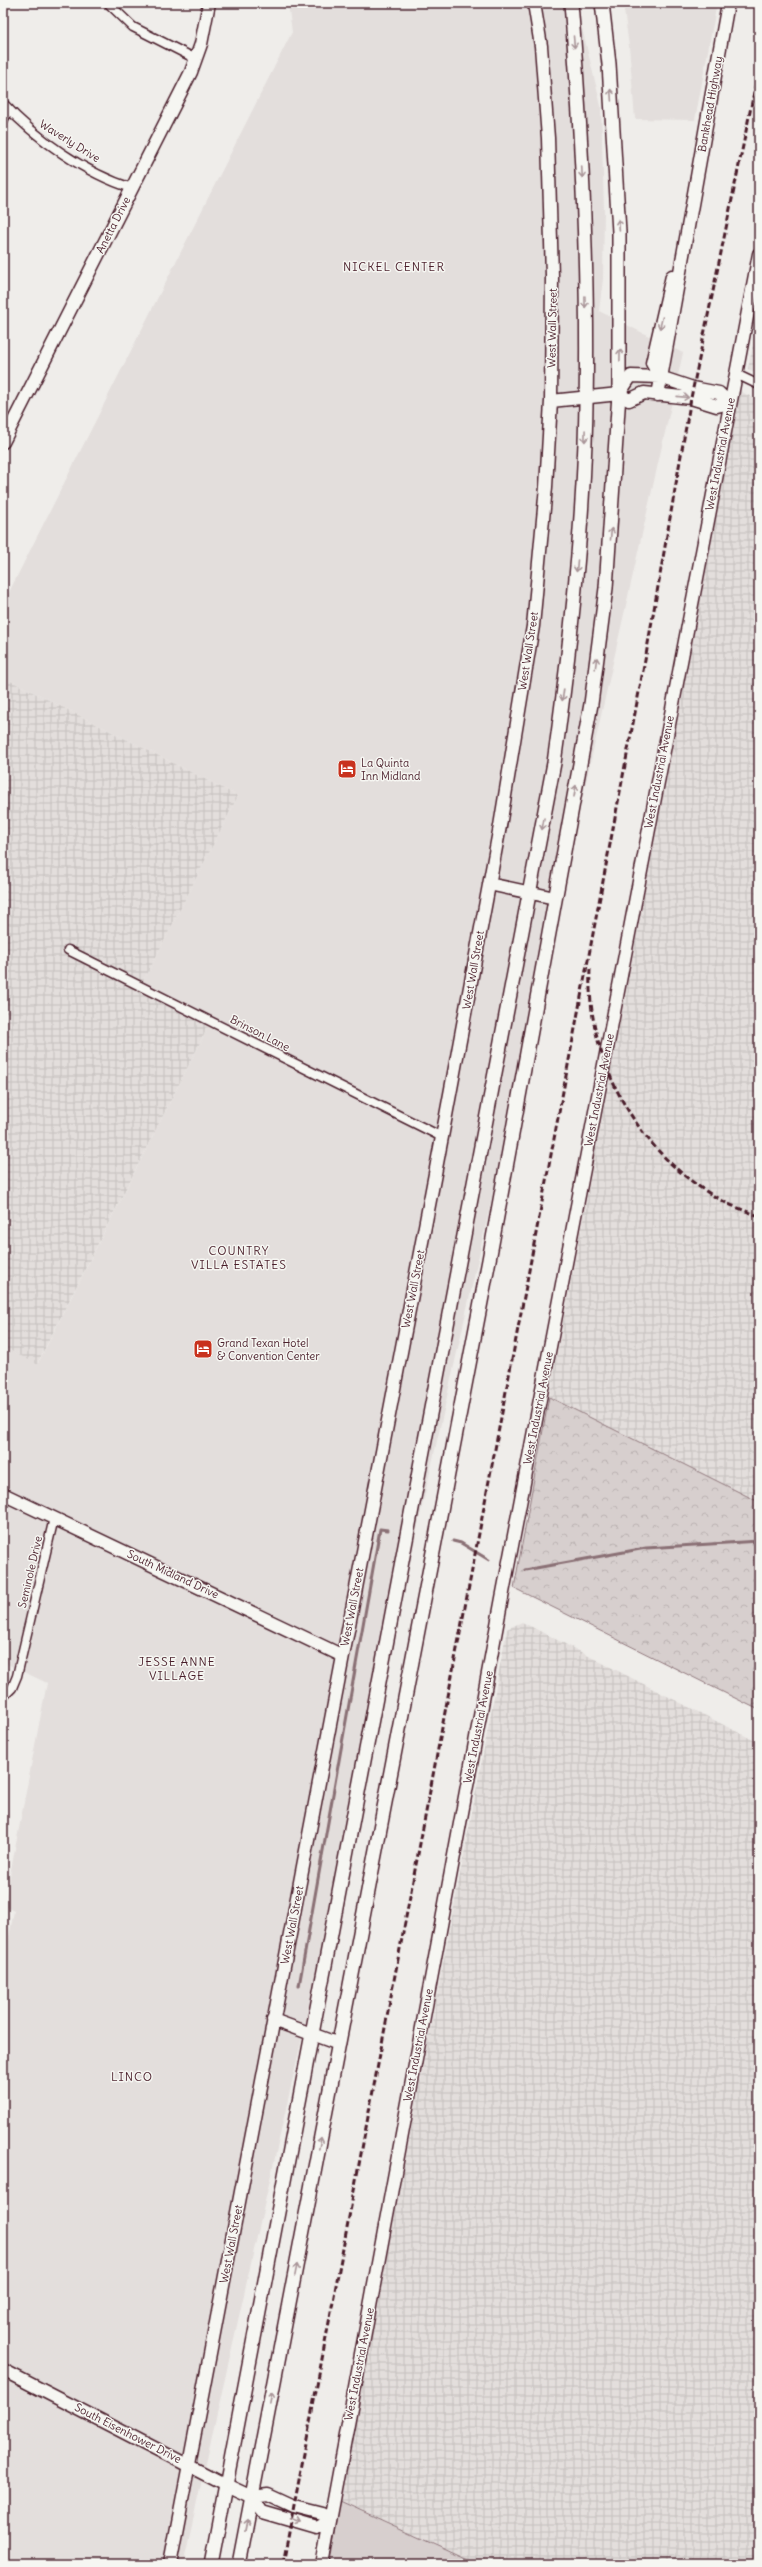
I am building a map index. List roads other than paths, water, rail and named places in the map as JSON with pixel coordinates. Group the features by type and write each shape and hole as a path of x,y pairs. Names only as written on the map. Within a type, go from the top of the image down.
{"main road":[{"path":"211,2564 531,893 554,763 566,674 580,537 586,397 584,227 578,85 571,3"},
{"path":"239,2564 488,1268 591,704 603,618 614,504 619,394 619,232 609,64 602,3"}],"street":[{"path":"108,3 133,27 196,59"},
{"name":"Anetta Drive","path":"3,442 196,59 205,30 209,3"},
{"name":"West Wall Street","path":"170,2564 442,1136 488,884 532,626 546,487 551,401 551,184 541,46 534,3"},
{"name":"Bankhead Highway","path":"658,395 660,377 687,244 692,204 728,3"},
{"name":"Waverly Drive","path":"3,103 22,124 60,151 81,164 132,188"},
{"path":"3,121 9,109"},
{"name":"West Industrial Avenue","path":"322,2564 502,1598 729,403 759,254"},
{"path":"736,374 759,385"},
{"path":"551,401 619,394 629,400 644,393 691,398 717,406 729,403 720,393 693,388 660,377 631,376 619,394"},
{"path":"488,884 555,898"},
{"name":"Brinson Lane","path":"68,950 442,1136"},
{"name":"South Midland Drive","path":"3,1494 343,1656"},
{"name":"Seminole Drive","path":"3,1697 12,1688 17,1676 54,1518"},
{"path":"273,2020 339,2044"},
{"name":"South Eisenhower Drive","path":"3,2370 252,2497 262,2512 317,2528 330,2521 322,2514 294,2507 268,2495 252,2497"}],"waterway":[{"path":"299,1986 380,1529 388,1530"},
{"path":"453,1541 461,1543 489,1560"},
{"path":"525,1570 646,1548 759,1541"}],"railway":[{"path":"283,2564 646,655 691,398 759,68"},
{"path":"590,969 591,1002 597,1035 607,1067 621,1098 639,1127 660,1153 685,1176 717,1198 759,1216"}],"place":[{"name":"La Quinta Inn Midland","path":"347,769"},
{"name":"Grand Texan Hotel & Convention Center","path":"203,1349"}],"district":[{"name":"NICKEL CENTER","path":"394,267"},
{"name":"COUNTRY VILLA ESTATES","path":"239,1258"},
{"name":"JESSE ANNE VILLAGE","path":"177,1669"},
{"name":"LINCO","path":"132,2077"}]}
